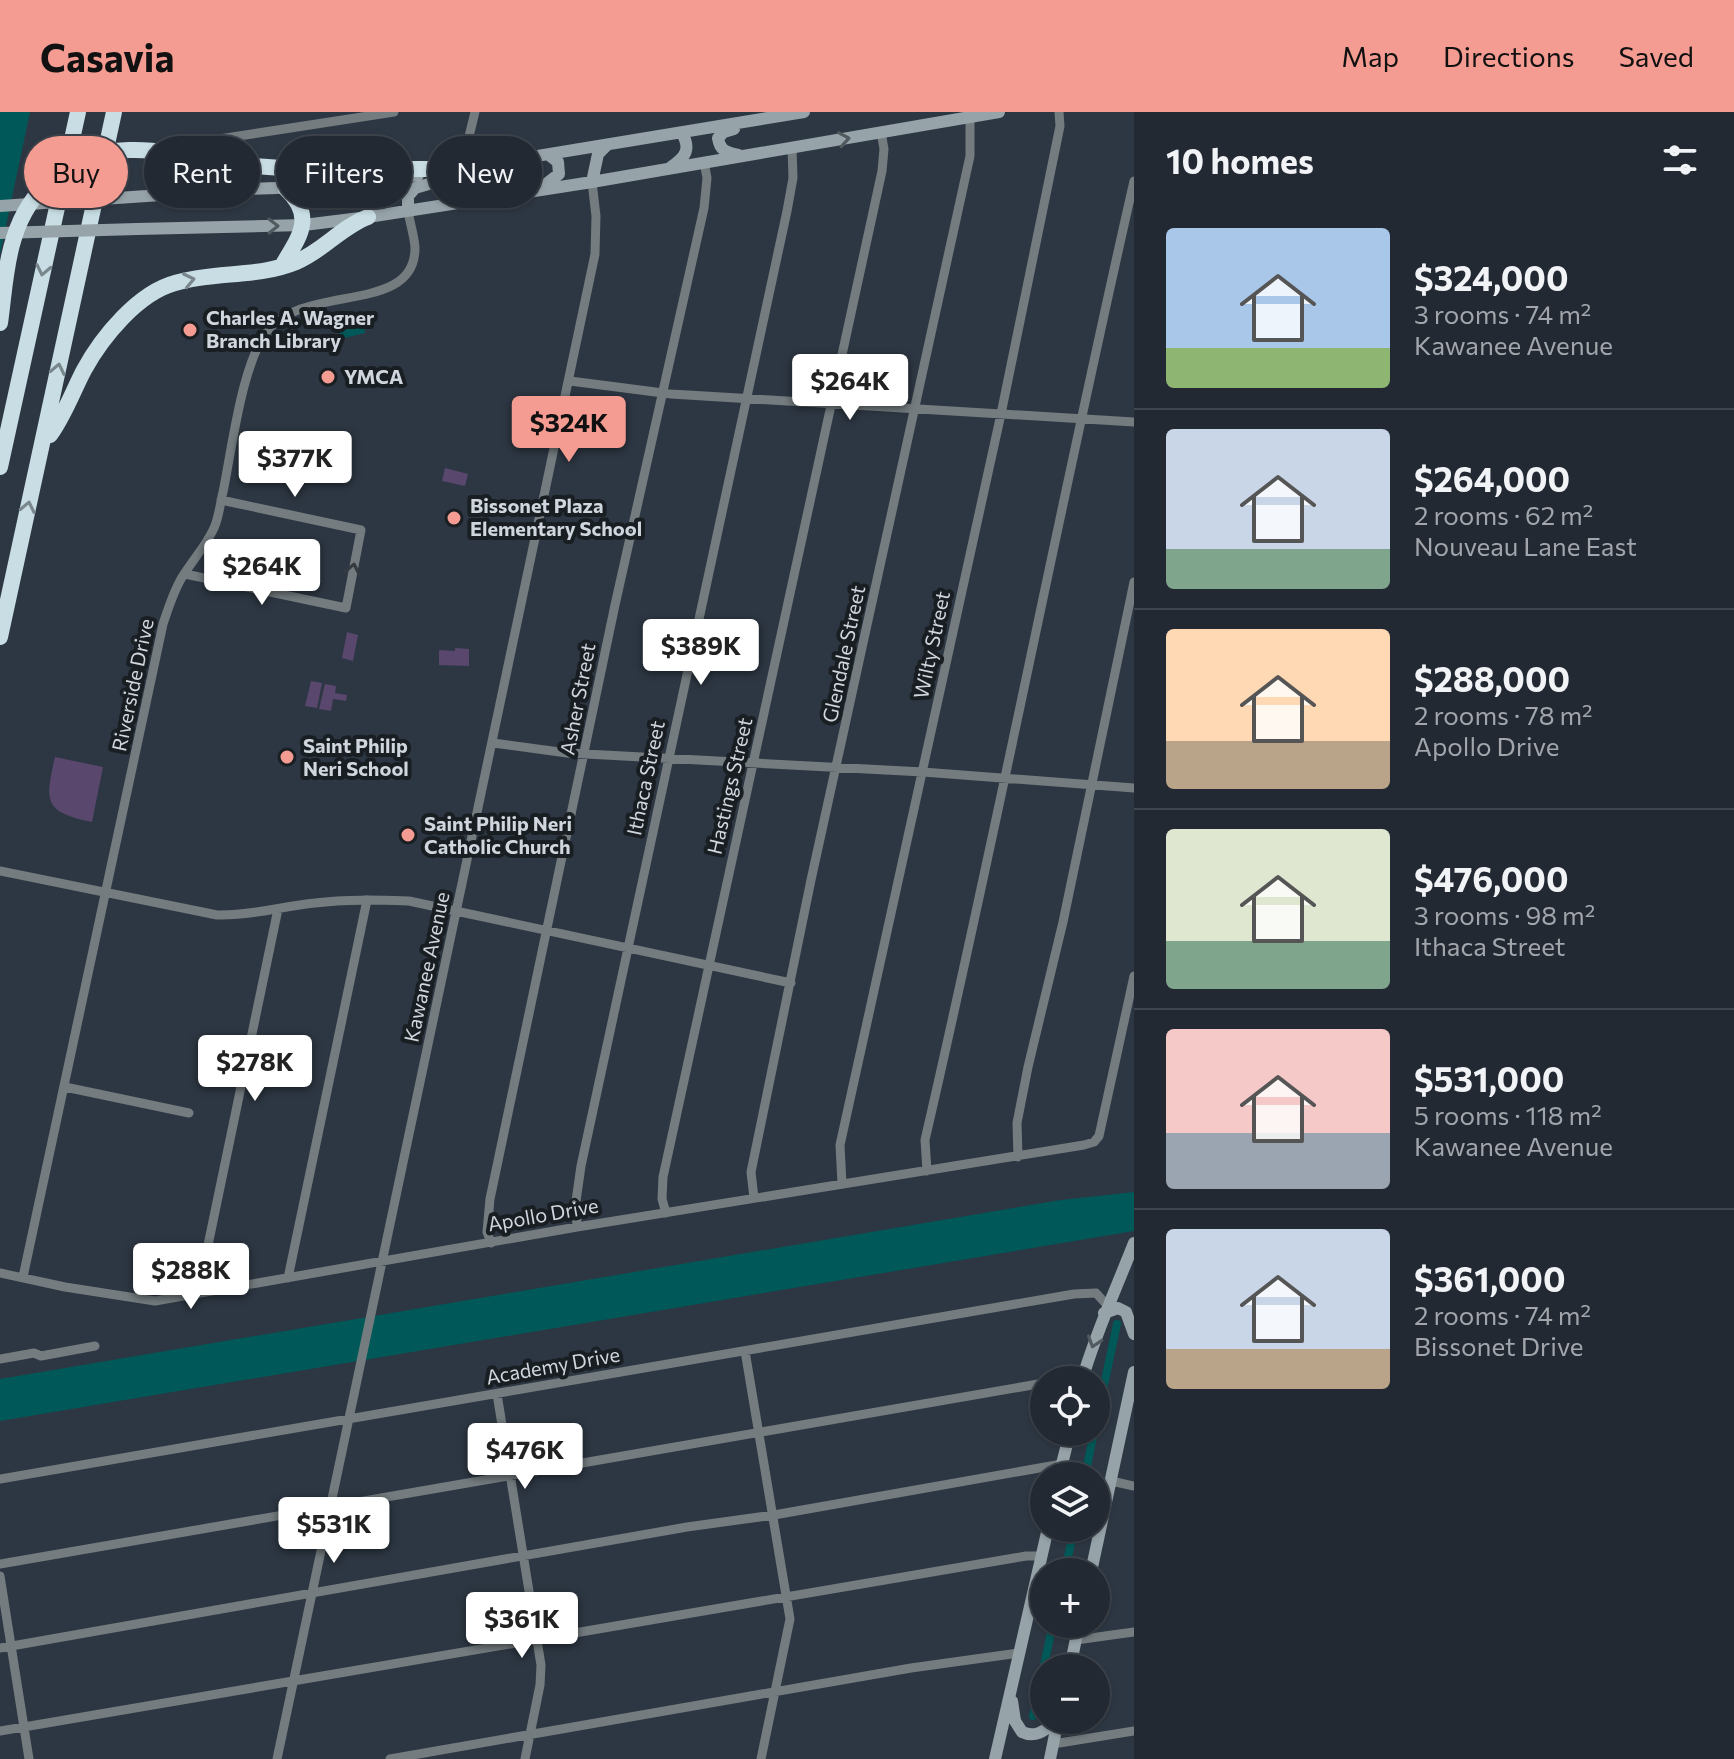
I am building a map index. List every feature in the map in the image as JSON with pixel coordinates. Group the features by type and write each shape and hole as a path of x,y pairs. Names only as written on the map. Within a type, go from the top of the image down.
{"highway":[{"path":"0,467 78,112"},
{"path":"0,637 114,112"},
{"path":"0,323 11,250 20,220 37,194 62,170 95,154 135,148 241,165 296,169 428,169"},
{"path":"282,266 301,236 304,225 300,208"},
{"path":"41,446 53,431 86,366 111,332 141,302 172,283 202,277 258,273 297,261 350,224 368,217"}],"main road":[{"path":"542,156 804,112"},
{"path":"945,121 957,112"},
{"path":"542,190 999,112"},
{"path":"744,156 725,152 718,138 747,122"},
{"path":"668,169 687,152 682,133"},
{"path":"592,182 598,154 607,145"},
{"path":"542,188 559,174 558,162 549,155"},
{"path":"408,211 408,196 415,188 428,184"},
{"path":"0,206 276,189"},
{"path":"0,233 304,225 428,208"},
{"path":"1087,1366 1105,1309 1134,1243"},
{"path":"1105,1309 1118,1308 1126,1312 1134,1334"},
{"path":"1094,1558 1134,1372"},
{"path":"995,1758 1044,1542"},
{"path":"1073,1654 1076,1640"},
{"path":"1011,1689 1015,1721 1022,1732 1030,1734"},
{"path":"1050,1759 1055,1734"}],"street":[{"path":"239,136 394,112"},
{"path":"469,136 475,112"},
{"name":"Wilty Street","path":"842,1184 840,1145 1001,414 1060,126 1059,112"},
{"name":"Glendale Street","path":"754,1198 751,1172 970,156 970,117"},
{"name":"Hastings Street","path":"666,1213 662,1199 663,1177 882,171 884,149 881,132"},
{"name":"Ithaca Street","path":"577,1227 576,1201 581,1166 787,211 793,178 792,148"},
{"name":"Asher Street","path":"491,1243 487,1232 490,1199 615,605 704,208 707,178 704,162"},
{"path":"927,1171 925,1140 1134,181"},
{"name":"Kawanee Avenue","path":"277,1759 570,381 595,254 596,216 592,182"},
{"name":"Riverside Drive","path":"23,1277 163,624 185,574 215,526 247,377 257,346 282,317 305,305 371,294 391,288 403,280 411,266 415,248 408,211"},
{"path":"570,381 663,394 1134,422"},
{"path":"185,574 346,608 361,530 221,500"},
{"path":"1018,1157 1017,1123 1028,1067 1134,582"},
{"path":"493,743 585,754 1006,777 1134,788"},
{"path":"0,871 217,915 232,916 314,903 409,901 791,983"},
{"path":"288,1278 367,900"},
{"path":"204,1292 207,1250 278,909"},
{"name":"Apollo Drive","path":"0,1273 146,1301 1094,1142 1099,1136 1134,976"},
{"path":"65,1087 189,1113"},
{"name":"Academy Drive","path":"0,1479 1074,1294 1096,1293 1105,1309"},
{"path":"0,1359 34,1353 41,1356 95,1346"},
{"path":"745,1351 787,1596 789,1630 761,1759"},
{"path":"0,1564 1030,1385"},
{"path":"497,1394 539,1640 540,1685 525,1759"},
{"path":"0,1648 524,1555 1030,1475"},
{"path":"1111,1481 1134,1486"},
{"path":"0,1731 787,1596 1041,1556"},
{"path":"0,1576 29,1759"},
{"path":"1076,1640 1134,1632"},
{"path":"390,1759 911,1668 1019,1653"},
{"path":"1053,1744 1134,1731"},
{"path":"981,1759 995,1758"}],"shaded area":[{"path":"0,112 30,112 24,136 0,254"},
{"path":"363,318 365,333 340,339 338,322"},
{"path":"445,468 468,474 465,486 442,481"},
{"path":"347,632 358,635 353,661 342,658"},
{"path":"455,648 469,649 469,666 439,665 439,650 455,651"},
{"path":"311,681 322,683 317,708 305,706"},
{"path":"325,684 336,686 335,693 347,695 346,701 333,699 331,711 319,709"},
{"path":"55,757 103,767 92,822 64,814 51,802 49,794"},
{"path":"1134,1192 1134,1231 0,1421 0,1379 1061,1200"}],"waterway":[{"path":"1108,1366 1117,1324"},
{"path":"1088,1462 1091,1446"},
{"path":"1068,1558 1071,1542"},
{"path":"1046,1654 1050,1638"}],"place":[{"name":"Charles A. Wagner Branch Library","path":"190,330"},
{"name":"YMCA","path":"328,377"},
{"name":"Bissonet Plaza Elementary School","path":"454,518"},
{"name":"Saint Philip Neri School","path":"287,757"},
{"name":"Saint Philip Neri Catholic Church","path":"408,835"}]}
